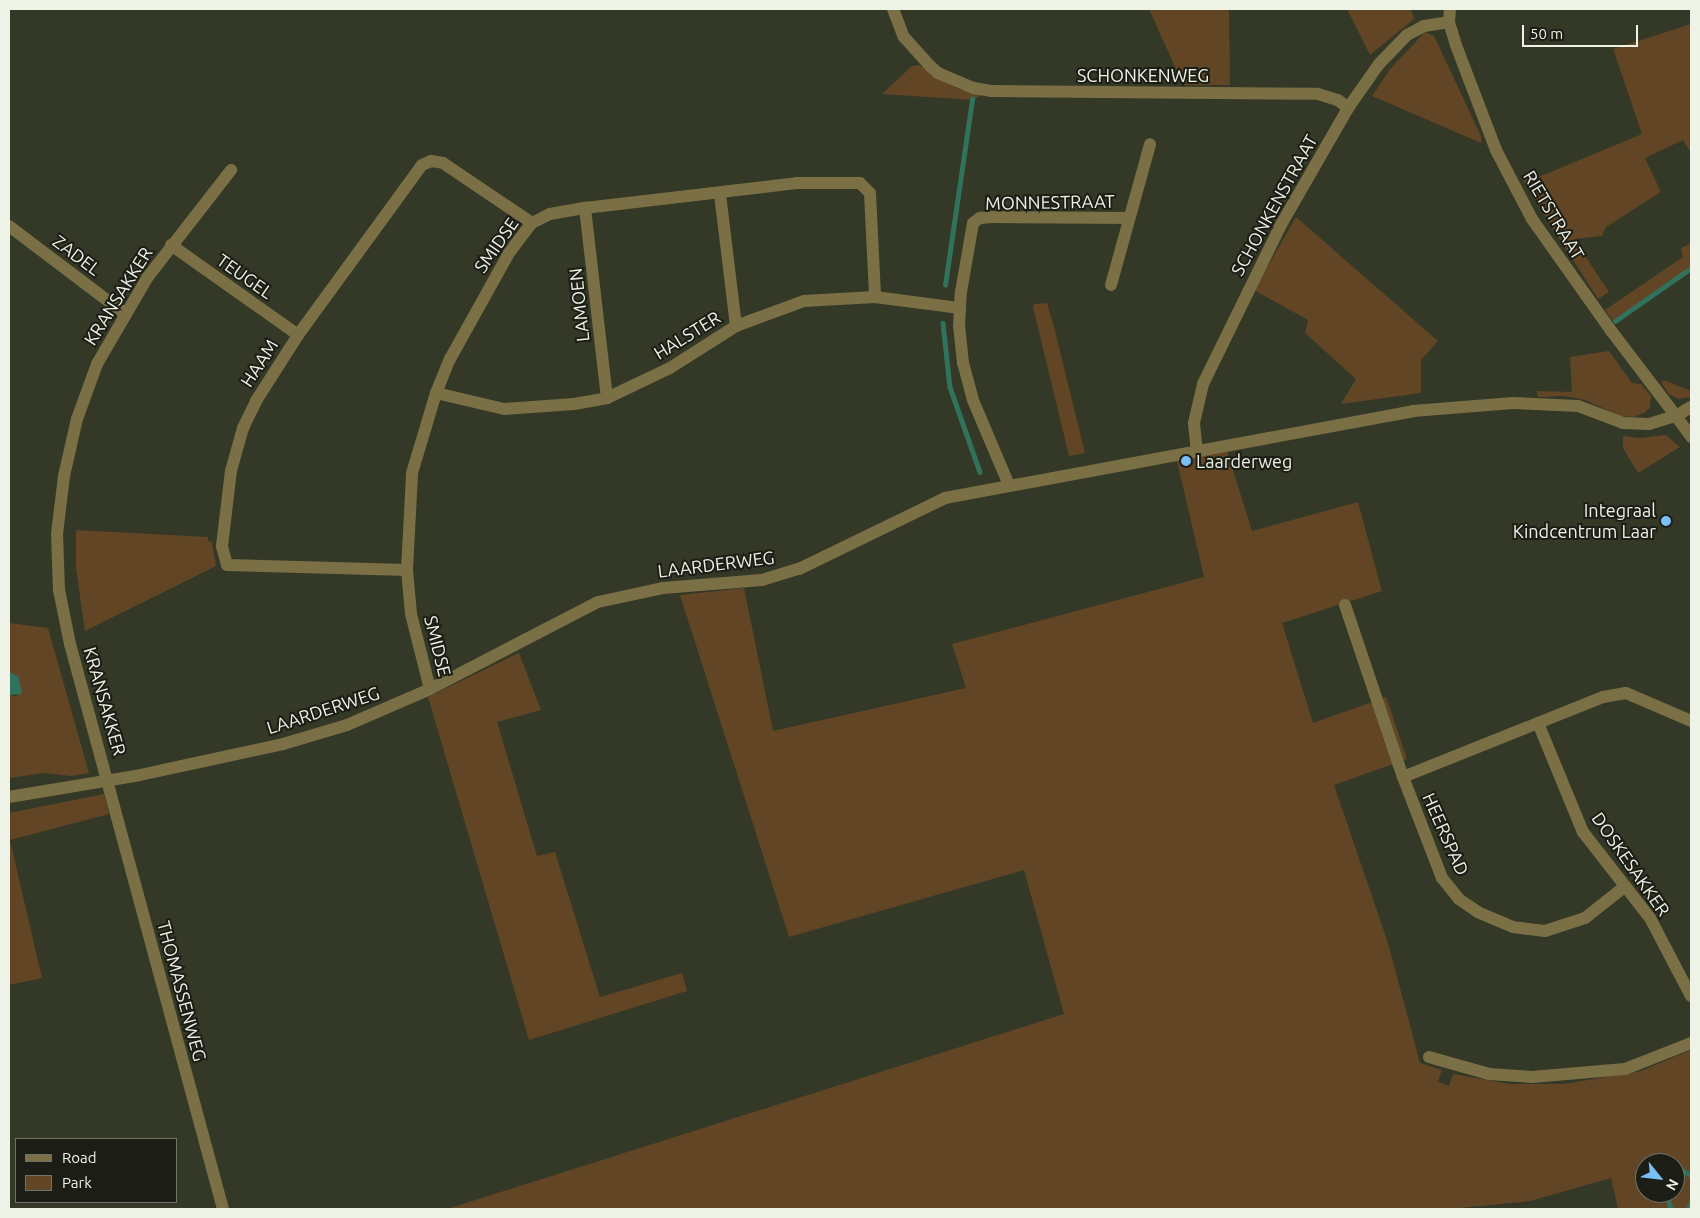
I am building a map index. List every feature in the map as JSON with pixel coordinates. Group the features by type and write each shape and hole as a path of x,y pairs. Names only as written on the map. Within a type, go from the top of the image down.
{"street":[{"name":"SCHONKENWEG","path":"893,9 904,37 938,73 988,91 1318,94 1338,100 1348,108"},
{"name":"SCHONKENSTRAAT","path":"1197,452 1194,423 1204,384 1282,223 1348,108 1380,64 1407,34 1450,15"},
{"name":"RIETSTRAAT","path":"1450,15 1496,150 1532,219 1612,332 1691,437"},
{"name":"MONNESTRAAT","path":"1111,285 1150,144"},
{"name":"HAAM","path":"407,570 227,565 222,546 236,448 256,401 298,335 422,165 431,161 443,163 532,223"},
{"name":"KRANSAKKER","path":"109,781 70,644 59,590 57,534 64,476 77,419 97,364 124,313 171,245 231,170"},
{"name":"SMIDSE","path":"430,689 411,614 407,570 412,473 436,393 477,305 509,253 532,223 550,214 585,208 720,194 798,183 860,183 868,188 876,297"},
{"path":"720,194 736,326"},
{"name":"LAMOEN","path":"585,208 607,398"},
{"name":"MONNESTRAAT","path":"1009,485 973,400 963,363 960,308 973,223 980,218 1129,218"},
{"name":"ZADEL","path":"9,226 124,313"},
{"name":"TEUGEL","path":"171,245 298,335"},
{"name":"HALSTER","path":"436,393 504,409 540,409 607,398 670,368 736,326 804,301 876,297 960,308"},
{"name":"LAARDERWEG","path":"9,797 109,781 301,738 346,725 430,689 598,602 663,588 762,580 799,569 945,498 1197,452 1375,416 1513,402 1578,406 1623,423 1649,424 1676,416 1691,407"},
{"name":"HEERSPAD","path":"1345,606 1403,777 1442,878 1459,899 1478,912 1513,927 1545,931 1585,918 1624,888"},
{"name":"HEERSPAD","path":"1403,777 1603,697 1626,693 1691,722"},
{"name":"DOSKESAKKER","path":"1538,723 1583,832 1624,888 1650,918 1691,996"},
{"name":"THOMASSENWEG","path":"109,781 223,1209"},
{"path":"1429,1057 1489,1074 1532,1077 1625,1069 1691,1043"}],"green space":[{"path":"1149,9 1229,9 1230,85 1183,85"},
{"path":"1347,9 1411,9 1414,19 1370,55"},
{"path":"1691,24 1691,153 1683,140 1645,158 1661,192 1606,227 1602,236 1574,239 1609,292 1598,299 1521,178 1536,178 1642,134 1613,49"},
{"path":"1425,32 1434,36 1481,136 1481,143 1372,96 1391,68"},
{"path":"919,65 958,89 982,95 972,100 882,94 912,66"},
{"path":"1296,217 1438,341 1421,360 1421,393 1341,404 1356,379 1305,333 1308,320 1254,290"},
{"path":"1691,243 1691,268 1613,321 1605,310 1683,257 1681,248"},
{"path":"1047,303 1085,453 1069,456 1033,307 1034,304"},
{"path":"1609,351 1632,383 1641,384 1651,396 1650,408 1644,413 1634,417 1620,416 1585,400 1565,396 1538,397 1537,391 1572,392 1570,357"},
{"path":"1664,380 1691,391 1691,397 1678,399 1669,394 1661,382"},
{"path":"1666,435 1680,447 1638,473 1623,448 1623,436 1640,438"},
{"path":"1227,451 1252,531 1358,502 1382,591 1282,623 1313,723 1386,697 1407,759 1334,785 1388,943 1420,1063 1442,1070 1438,1082 1449,1086 1453,1074 1510,1084 1564,1084 1641,1071 1691,1050 1691,1209 1618,1209 1611,1178 1530,1201 1450,1209 447,1209 1064,1014 1024,870 789,937 680,595 744,588 773,731 966,688 952,644 1204,577 1177,461"},
{"path":"76,530 208,537 208,541 212,542 216,566 85,631 76,568"},
{"path":"9,623 48,628 89,773 71,776 44,773 9,778 9,695 17,696 19,677 9,672"},
{"path":"519,653 541,710 497,722 537,856 555,852 600,997 682,973 687,991 529,1040 428,697"},
{"path":"104,794 109,814 10,840 42,978 9,985 9,813"}],"shaded area":[{"path":"9,672 19,677 22,694 9,695"}],"waterway":[{"path":"945,285 972,99"},
{"path":"1615,321 1691,268"},
{"path":"943,323 950,387 980,472"},
{"path":"1685,1172 1691,1175"},
{"path":"1688,1209 1691,1202"},
{"path":"1670,1203 1671,1209"}],"place":[{"name":"Laarderweg","path":"1186,461"},
{"name":"Integraal Kindcentrum Laar","path":"1666,521"}]}
